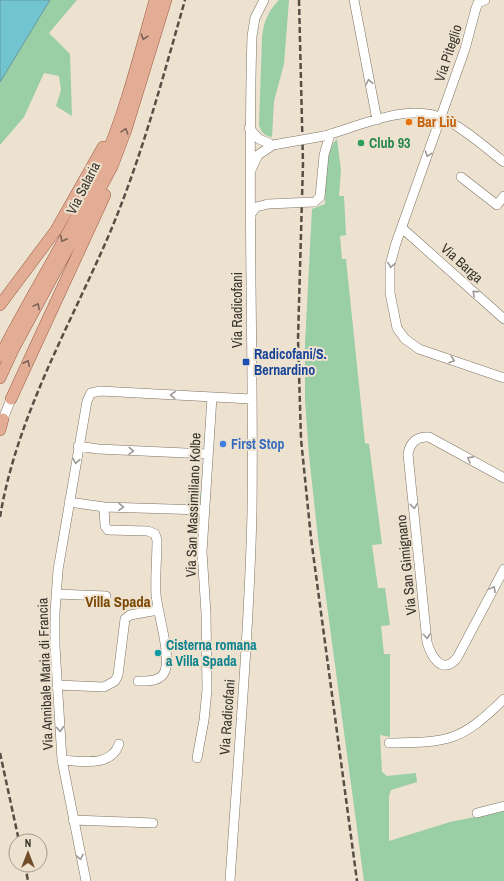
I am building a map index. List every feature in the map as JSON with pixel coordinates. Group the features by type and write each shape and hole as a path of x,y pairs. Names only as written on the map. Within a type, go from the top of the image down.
{"main road":[{"name":"Via Salaria","path":"0,356 91,186 116,128 155,0"},
{"name":"Via Salaria","path":"0,378 13,350 112,167 126,130 166,0"},
{"path":"0,305 56,230 94,161 116,128"},
{"path":"11,399 104,198 108,188 112,167"}],"street":[{"name":"Via Radicofani","path":"230,881 248,618 252,513 249,128 252,32 256,15 264,0"},
{"path":"354,0 376,120"},
{"name":"Via Piteglio","path":"485,0 479,2 476,8 465,49 392,256 389,277 395,320 401,336 410,344 419,349 504,378"},
{"path":"249,148 327,135 376,120 414,112 441,118 453,124 504,162"},
{"path":"249,128 254,135 267,146"},
{"path":"250,215 256,207 268,204 314,202 320,197 327,135"},
{"path":"250,175 256,157 267,146"},
{"path":"461,177 497,205 504,196"},
{"name":"Via Barga","path":"402,228 504,319"},
{"name":"Via Annibale Maria di Francia","path":"86,881 62,760 57,685 56,594 58,570 78,446 87,401 89,395 100,391 212,397"},
{"path":"212,397 251,399"},
{"name":"Via San Massimiliano Kolbe","path":"197,758 204,720 207,690 206,613 202,560 212,397"},
{"path":"0,402 11,399"},
{"path":"1,421 11,399"},
{"name":"Via San Gimignano","path":"504,478 429,437 418,438 409,448 408,454 427,642 431,655 436,662 446,665 452,663 457,658 504,569"},
{"path":"78,446 98,449 208,454"},
{"path":"69,502 104,507 204,510"},
{"path":"104,507 105,526 108,530 148,531 157,536 156,595 164,644 165,671 156,679 138,681"},
{"path":"56,594 106,596"},
{"path":"57,685 104,687 112,683 118,675 125,619 130,615 158,610"},
{"path":"389,743 435,742 456,736 473,728 504,699"},
{"path":"62,760 104,760 114,755 119,744"},
{"path":"477,813 504,806"},
{"path":"73,820 153,823"}],"green space":[{"path":"50,0 77,0 49,33 70,54 72,116 56,106 61,90 59,76 44,73 24,117 0,145 0,82"},
{"path":"279,0 289,0 284,64 274,101 272,137 263,133 259,124 262,39 267,18 272,8"},
{"path":"337,139 341,170 339,196 344,196 346,235 340,236 342,259 346,259 365,443 369,444 382,544 372,545 378,588 385,588 390,625 381,626 384,654 390,654 390,737 380,735 382,772 387,776 416,773 417,782 391,790 389,796 389,841 450,822 504,811 504,881 364,881 318,538 305,400 305,344 312,209 325,204 327,161 332,145"},
{"path":"189,490 202,491 201,508 188,508"}],"water":[{"path":"0,0 50,0 0,82"}],"railway":[{"path":"0,517 8,479 32,406 111,230 133,174 169,58 185,0"},
{"path":"299,0 303,163 298,339 301,439 311,538 357,881"},
{"path":"0,753 17,833"},
{"path":"26,873 28,881"}],"place":[{"name":"Bar Liù","path":"409,122"},
{"name":"Club 93","path":"361,143"},
{"name":"Radicofani/S. Bernardino","path":"246,362"},
{"name":"First Stop","path":"223,444"},
{"name":"Cisterna romana a Villa Spada","path":"158,653"}],"district":[{"name":"Villa Spada","path":"118,601"}]}
